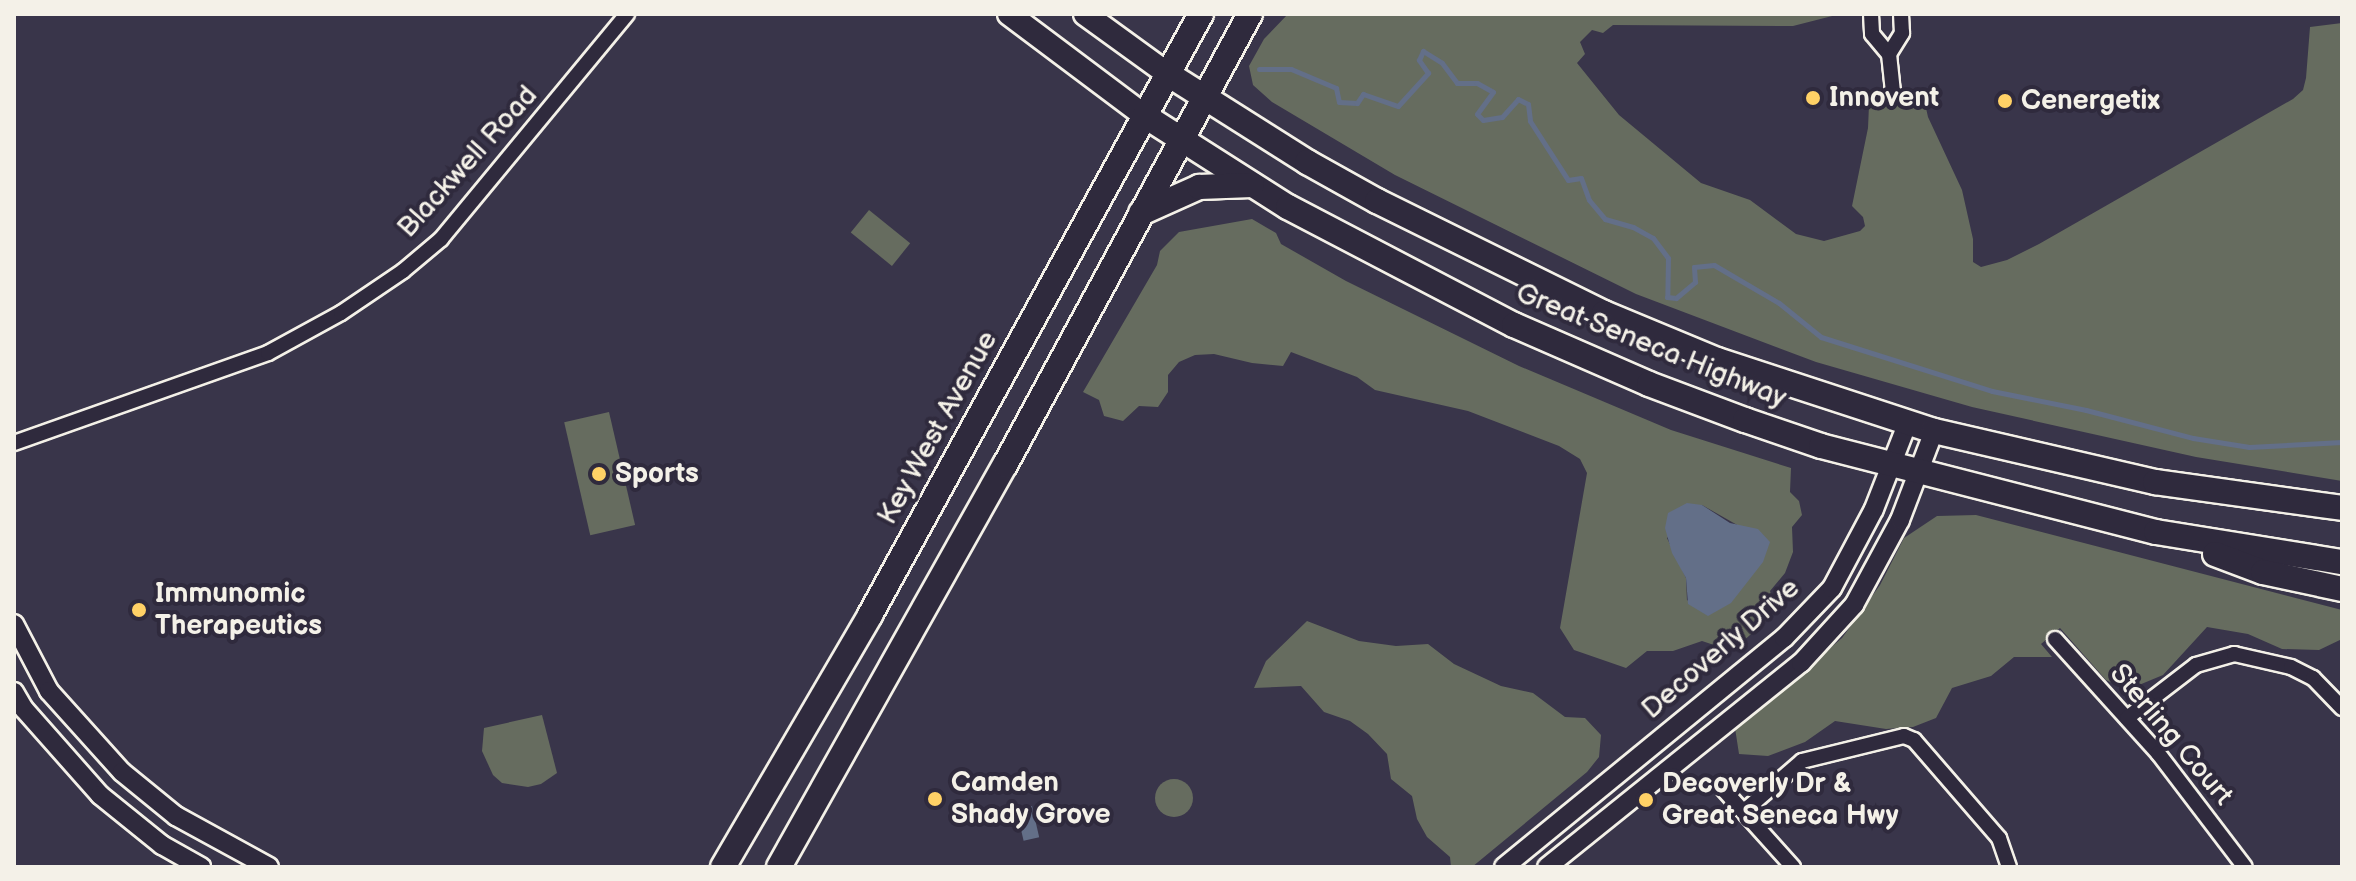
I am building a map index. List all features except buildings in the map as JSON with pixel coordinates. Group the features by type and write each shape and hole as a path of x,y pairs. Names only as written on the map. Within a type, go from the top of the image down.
{"main road":[{"name":"Great Seneca Highway","path":"1009,14 1145,116 1252,185 1386,260 1514,325 1595,360 1745,420 1821,446 2156,532 2342,562"},
{"name":"Great Seneca Highway","path":"1085,14 1168,74 1377,201 1604,313 1717,360 1934,431 2155,482 2342,508"},
{"name":"Key West Avenue","path":"723,867 870,615 1201,14"},
{"path":"779,867 1005,465 1250,14"},
{"path":"1141,213 1210,185 1252,185"},
{"path":"2156,532 2263,572 2342,589"}],"street":[{"name":"Blackwell Road","path":"14,443 268,353 341,313 403,271 449,230 627,14"},
{"path":"1871,14 1872,34 1889,54 1893,93"},
{"path":"1889,54 1902,33 1901,14"},
{"name":"Decoverly Drive","path":"1504,867 1784,638 1823,598 1852,556 1908,422"},
{"name":"Decoverly Drive","path":"1547,867 1801,663 1854,605 1900,520 1934,431"},
{"path":"14,624 49,691 122,772 176,816 269,867"},
{"name":"Sterling Court","path":"2055,639 2158,753 2245,867"},
{"path":"2127,718 2196,665 2234,654 2291,667 2313,678 2342,708"},
{"path":"14,692 43,731 100,795 145,832 201,867"},
{"path":"1743,812 1802,761 1904,736 1914,740 1999,838 2009,867"},
{"path":"1723,789 1793,867"}],"green space":[{"path":"1288,14 1840,14 1793,26 1613,25 1603,33 1592,30 1580,42 1585,54 1577,63 1619,115 1701,183 1750,200 1796,234 1824,241 1860,231 1865,226 1863,217 1852,206 1868,128 1869,105 1924,99 1928,117 1962,190 1973,239 1973,262 1981,267 2007,260 2039,244 2293,99 2303,90 2306,78 2310,27 2342,23 2342,481 2196,457 1972,407 1816,362 1636,294 1395,175 1272,102 1253,85 1249,66 1264,39"},
{"path":"869,210 910,243 892,266 851,233"},
{"path":"1252,219 1276,233 1281,244 1346,281 1519,366 1671,430 1791,468 1790,492 1799,501 1802,515 1792,527 1793,552 1785,573 1770,591 1777,611 1732,651 1702,641 1673,651 1647,651 1626,668 1574,650 1560,628 1587,473 1580,459 1559,446 1468,411 1375,390 1357,377 1291,352 1283,366 1214,354 1195,355 1179,362 1168,375 1168,392 1158,407 1139,406 1123,421 1104,416 1099,400 1083,392 1157,265 1160,251 1179,232","holes":["1702,505 1739,526 1687,601 1686,578 1667,538"]},
{"name":"Sports","path":"609,412 635,525 590,535 564,422"},
{"path":"1976,515 2342,610 2342,639 2319,650 2282,649 2248,634 2207,627 2163,675 2127,690 2106,680 2060,628 2041,644 2052,657 2014,657 1991,676 1952,688 1936,718 1913,727 1886,729 1835,721 1805,742 1768,756 1739,754 1735,728 1842,638 1880,585 1904,538 1937,516"},
{"path":"1307,621 1359,641 1396,646 1428,644 1454,664 1501,686 1533,693 1565,717 1585,718 1601,735 1599,757 1587,772 1472,867 1451,867 1450,857 1427,837 1417,819 1412,796 1391,779 1387,754 1368,734 1350,721 1324,712 1301,686 1254,688 1266,661"},
{"path":"542,715 557,773 541,784 528,787 502,783 493,775 482,751 484,728"},
{"path":"1174,779 1188,784 1193,798 1188,812 1174,817 1160,812 1155,798 1160,784"}],"water":[{"path":"1687,503 1702,505 1730,523 1758,529 1770,542 1763,562 1731,603 1708,616 1688,604 1686,578 1672,553 1665,528 1668,513"},
{"path":"1032,806 1039,837 1024,841 1016,810"}],"waterway":[{"path":"1259,69 1291,69 1336,88 1339,102 1357,103 1363,94 1398,106 1428,73 1419,60 1423,51 1442,63 1457,83 1477,83 1493,92 1477,114 1483,120 1502,117 1518,99 1528,104 1530,121 1568,180 1581,178 1589,200 1605,219 1633,227 1653,238 1668,258 1667,297 1676,298 1695,282 1694,267 1714,265 1779,303 1821,337 1992,391 2086,410 2193,438 2249,447 2342,442"}],"place":[{"name":"Innovent","path":"1813,98"},
{"name":"Cenergetix","path":"2005,101"},
{"name":"Sports","path":"599,474"},
{"name":"Immunomic Therapeutics","path":"139,610"},
{"name":"Camden Shady Grove","path":"935,799"},
{"name":"Decoverly Dr & Great Seneca Hwy","path":"1646,800"}]}
